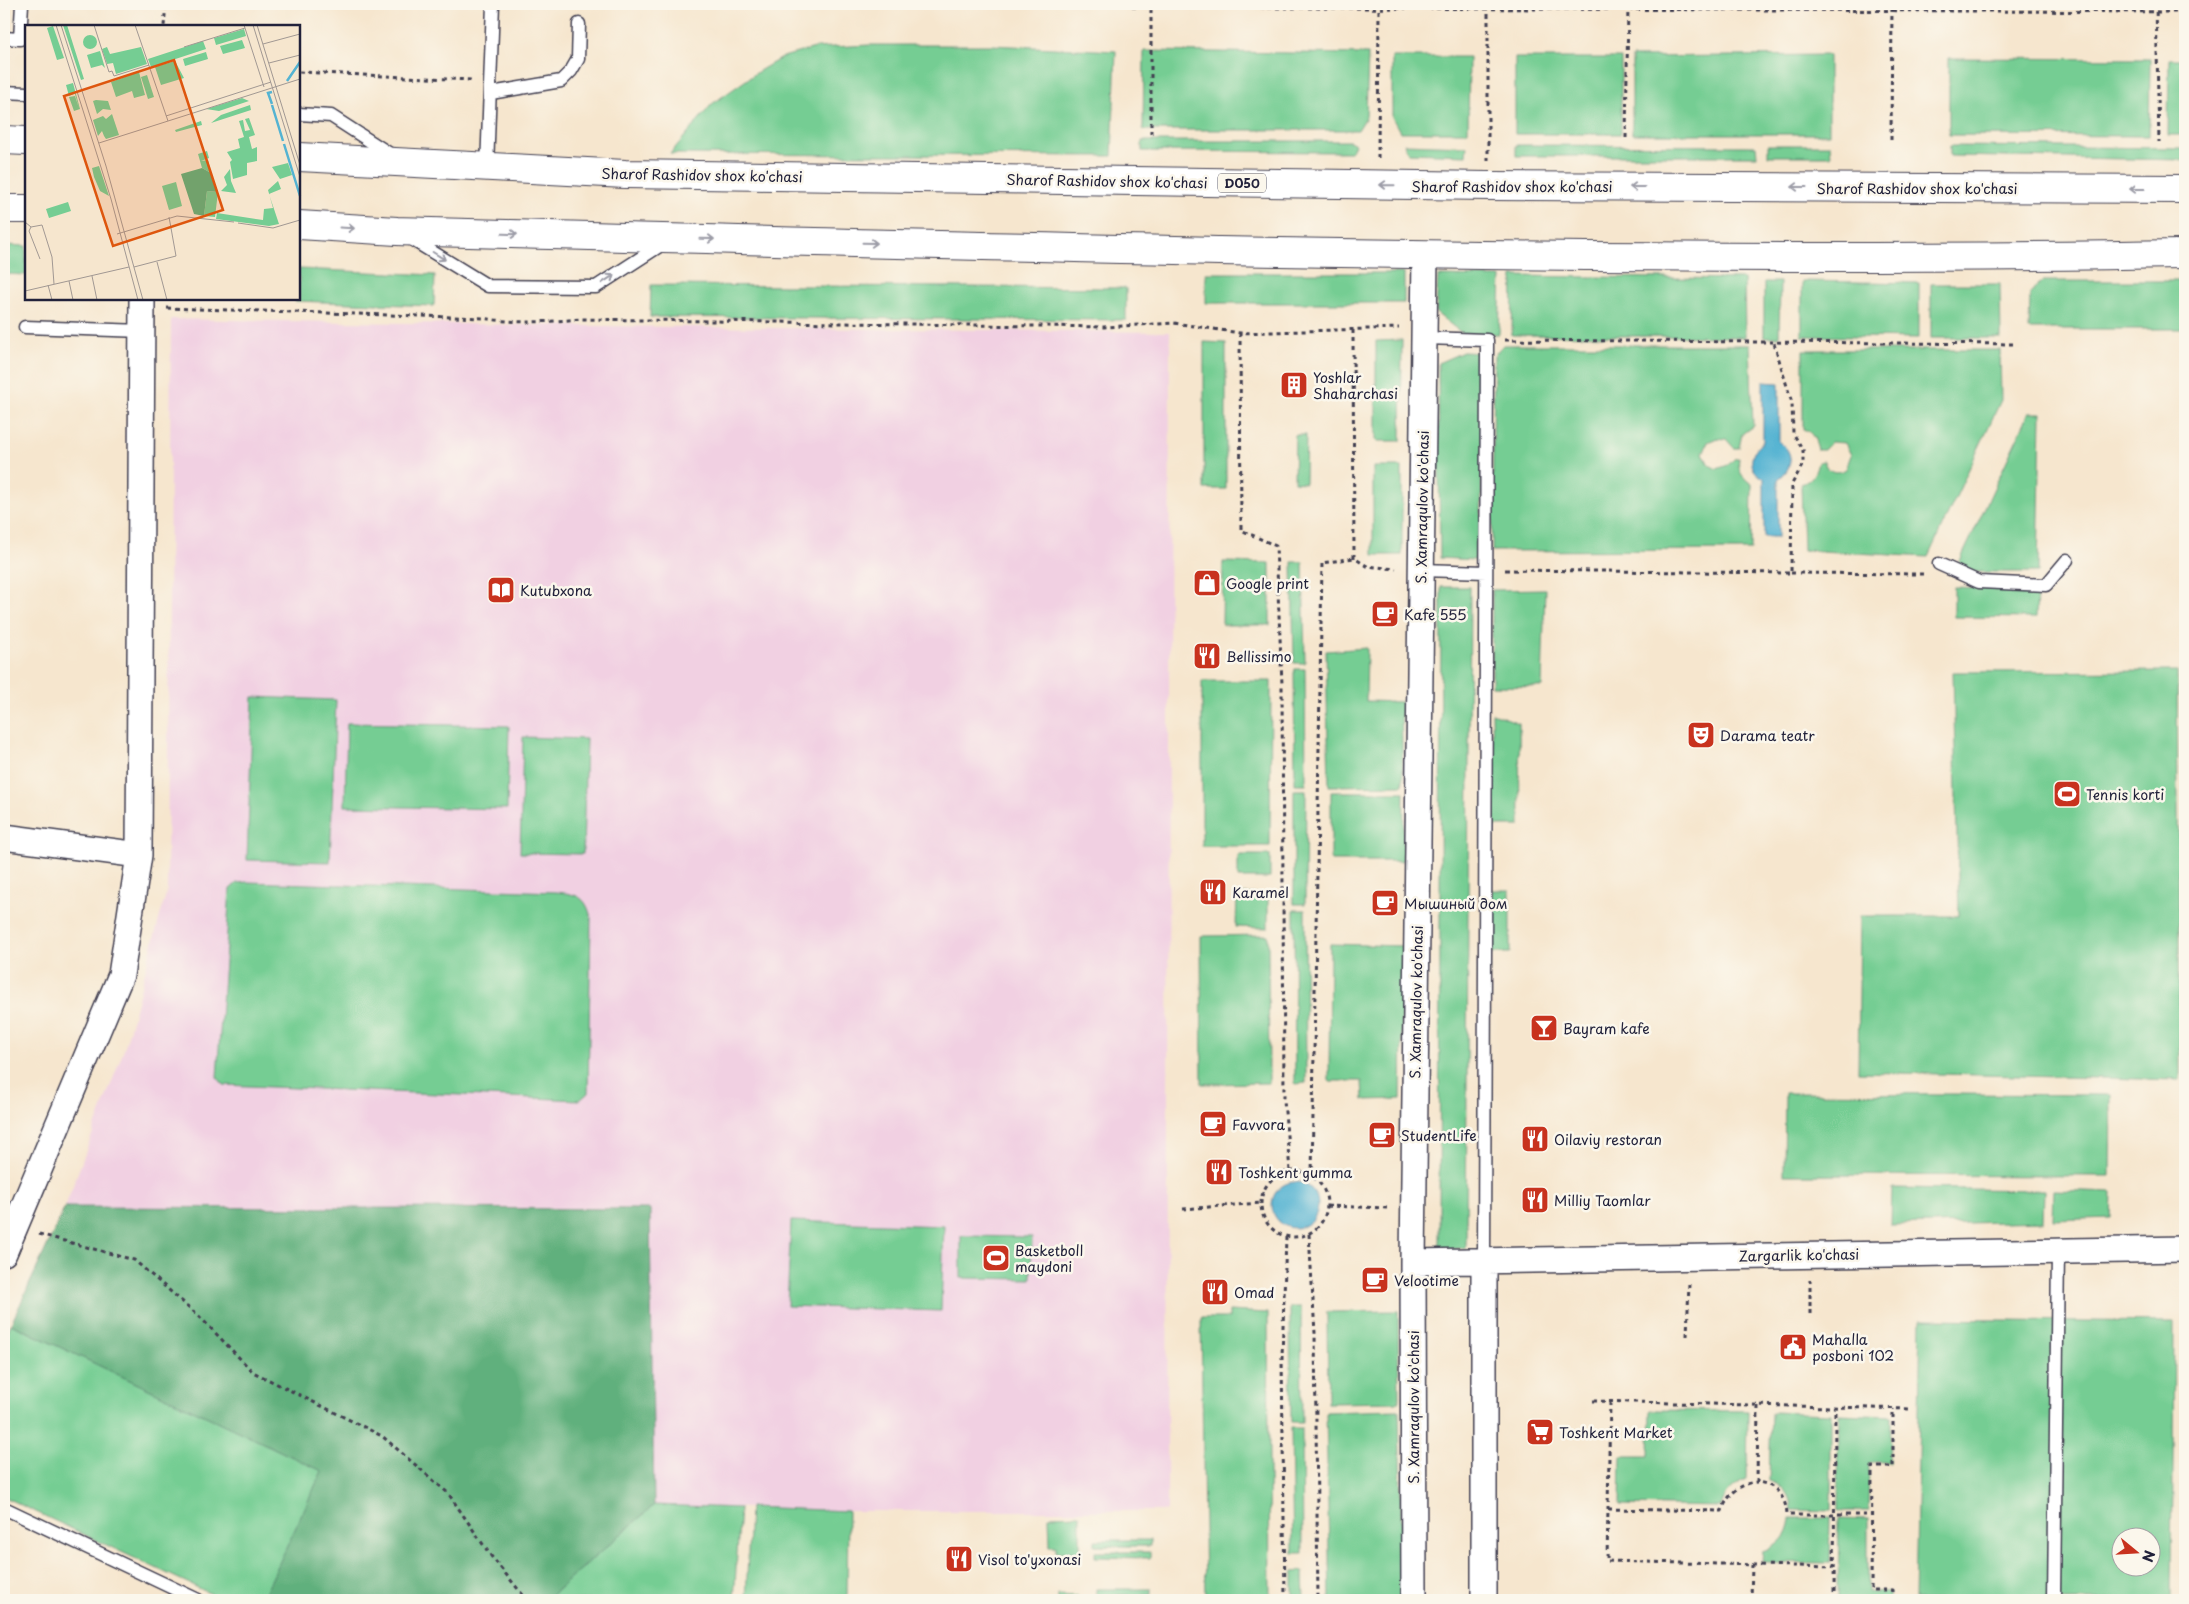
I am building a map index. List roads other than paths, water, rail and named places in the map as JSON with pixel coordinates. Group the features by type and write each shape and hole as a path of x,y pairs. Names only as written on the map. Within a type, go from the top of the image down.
{"main road":[{"path":"4,140 25,141"},
{"name":"Sharof Rashidov shox ko'chasi","path":"300,157 625,174 1378,185 2185,189"},
{"path":"4,208 25,209"},
{"path":"300,225 398,231 1088,249 1425,254 2007,257 2185,254"}],"street":[{"name":"S. Xamraqulov ko'chasi","path":"1414,1600 1413,1262 1425,254"},
{"path":"4,1253 121,975 139,854 142,312"},
{"path":"4,837 139,854"},
{"name":"Zargarlik ko'chasi","path":"1413,1262 2185,1249"},
{"path":"1484,1260 1484,1600"}],"lane":[{"path":"4,38 23,39 22,4"},
{"path":"487,168 492,87 493,4"},
{"path":"492,87 561,81 578,60 579,24"},
{"path":"4,92 25,93"},
{"path":"300,114 331,116 404,163"},
{"path":"398,231 488,286 596,287 671,238"},
{"path":"25,328 142,312"},
{"path":"1425,338 1487,340 1484,1260"},
{"path":"1939,564 1979,582 2046,586 2067,560"},
{"path":"1422,570 1486,571"},
{"path":"2054,1600 2058,1251"},
{"path":"4,1508 198,1600"}],"water":[{"path":"1763,382 1779,383 1779,442 1790,455 1787,470 1778,479 1778,537 1764,537 1764,478 1758,475 1752,465 1755,450 1763,442"},
{"path":"1295,1182 1308,1186 1314,1192 1318,1205 1314,1218 1308,1224 1295,1228 1282,1224 1276,1218 1272,1205 1276,1192 1282,1186"}],"place":[{"name":"Yoshlar Shaharchasi","path":"1294,385"},
{"name":"Google print","path":"1207,583"},
{"name":"Kutubxona","path":"501,590"},
{"name":"Kafe 555","path":"1385,614"},
{"name":"Bellissimo","path":"1207,656"},
{"name":"Darama teatr","path":"1701,735"},
{"name":"Tennis korti","path":"2067,794"},
{"name":"Karamel","path":"1213,892"},
{"name":"Мышиный дом","path":"1385,903"},
{"name":"Bayram kafe","path":"1544,1028"},
{"name":"Favvora","path":"1213,1124"},
{"name":"StudentLife","path":"1382,1135"},
{"name":"Oilaviy restoran","path":"1535,1139"},
{"name":"Toshkent gumma","path":"1219,1172"},
{"name":"Milliy Taomlar","path":"1535,1200"},
{"name":"Basketboll maydoni","path":"996,1258"},
{"name":"Velootime","path":"1375,1280"},
{"name":"Omad","path":"1215,1292"},
{"name":"Mahalla posboni 102","path":"1793,1347"},
{"name":"Toshkent Market","path":"1540,1432"},
{"name":"Visol to'yxonasi","path":"959,1559"}]}
